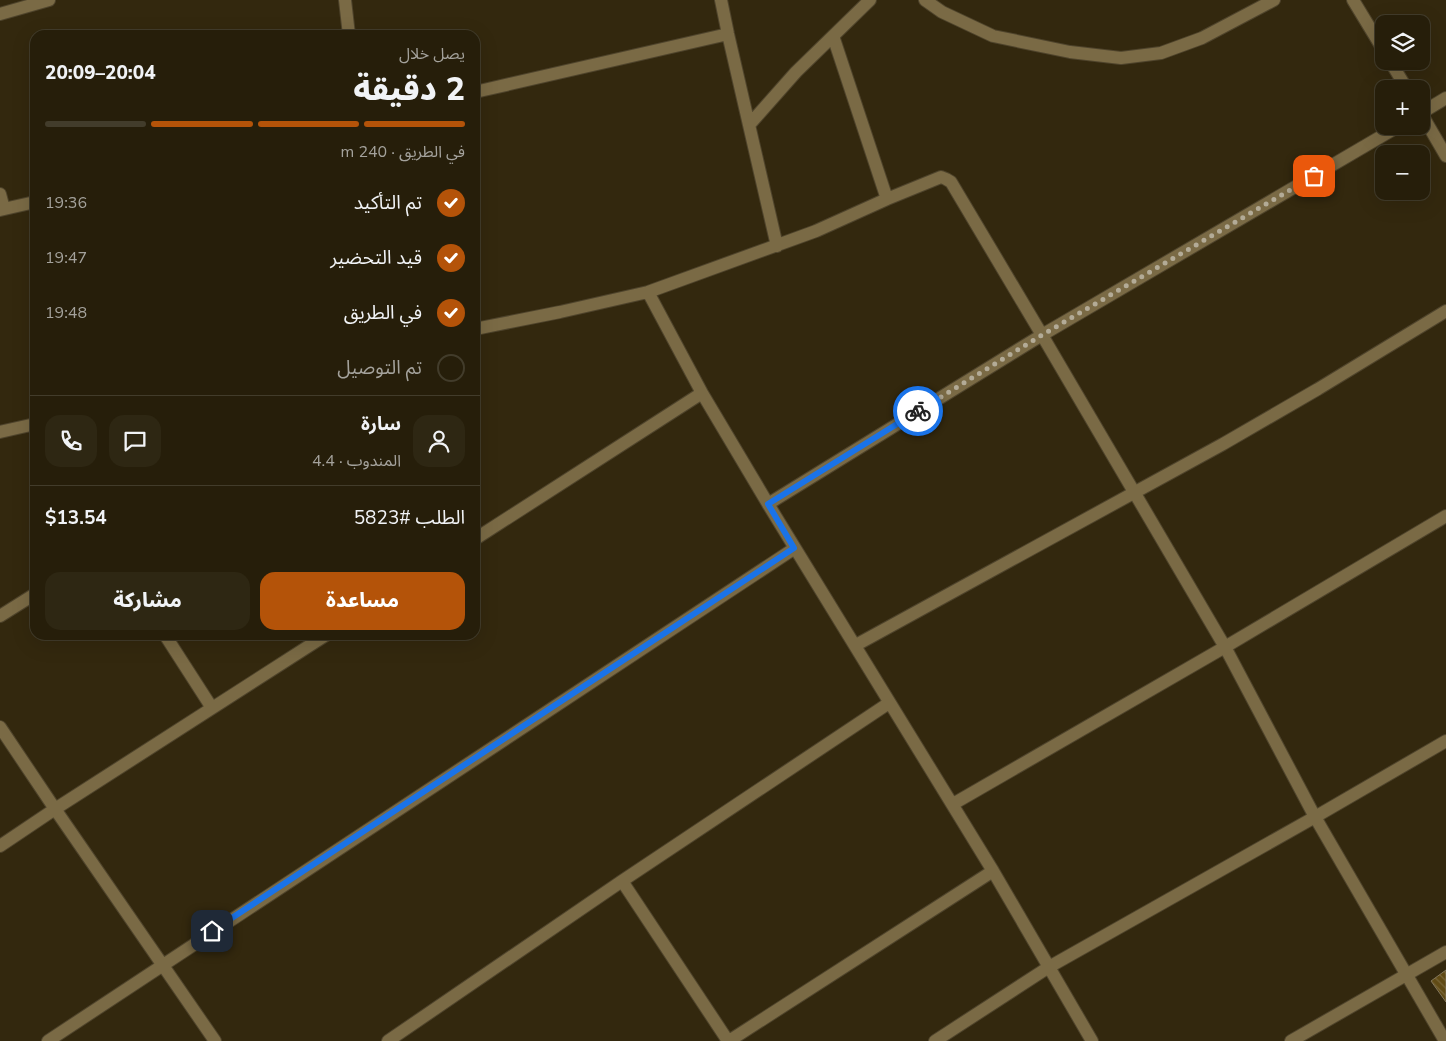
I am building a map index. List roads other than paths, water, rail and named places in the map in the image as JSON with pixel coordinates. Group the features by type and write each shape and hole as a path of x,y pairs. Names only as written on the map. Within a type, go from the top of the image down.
{"street":[{"path":"0,14 48,0"},
{"path":"344,0 348,30"},
{"path":"721,0 777,246"},
{"path":"749,125 796,72 870,0"},
{"path":"926,0 942,12 993,36 1070,52 1121,58 1161,53 1202,38 1274,0"},
{"path":"1353,0 1375,35"},
{"path":"480,91 728,34"},
{"path":"833,36 887,199"},
{"path":"1430,108 1446,98"},
{"path":"1430,128 1446,156"},
{"path":"768,504 1042,335 1384,135"},
{"path":"480,328 648,292 816,231 940,177 946,179 950,182 1042,335 1224,647 1315,817 1445,1041"},
{"path":"0,194 2,210 30,203"},
{"path":"648,292 702,393 794,548 953,804 1092,1041"},
{"path":"856,645 1134,493 1295,402 1446,311"},
{"path":"480,536 702,393"},
{"path":"0,432 30,426"},
{"path":"953,804 1446,516"},
{"path":"48,1041 794,548"},
{"path":"0,616 30,597"},
{"path":"168,640 212,708"},
{"path":"0,846 318,640"},
{"path":"388,1041 622,881 889,703"},
{"path":"0,727 215,1041"},
{"path":"935,1041 1049,967 1446,741"},
{"path":"622,881 728,1041 993,871"},
{"path":"1290,1041 1446,952"}]}
